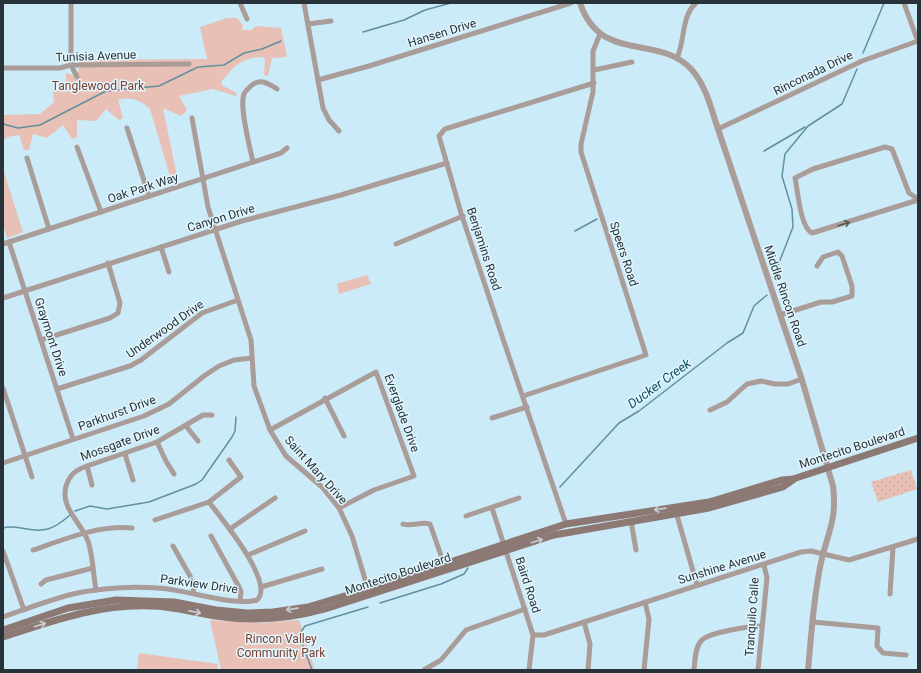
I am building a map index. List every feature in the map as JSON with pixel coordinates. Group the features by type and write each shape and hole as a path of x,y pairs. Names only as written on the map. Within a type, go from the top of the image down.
{"main road":[{"name":"Montecito Boulevard","path":"3,637 70,616 114,607 152,606 232,618 272,619 296,616 331,607 505,548 566,524 675,510 709,508 783,486 793,479 918,438"},
{"name":"Montecito Boulevard","path":"3,630 68,608 116,600 174,602 216,610 247,613 308,607 444,564 572,531 631,521 675,510"}],"street":[{"path":"71,3 71,65 77,77"},
{"path":"240,3 247,19"},
{"path":"304,3 323,108 329,120 339,131"},
{"name":"Hansen Drive","path":"318,80 369,66 571,3"},
{"name":"Middle Rincon Road","path":"580,3 591,24 600,34 620,44 663,52 677,58 691,70 702,84 718,129 802,379 833,486 835,507 830,534 818,574 808,670"},
{"path":"677,58 680,52 686,21 690,11 696,3"},
{"path":"904,3 918,41"},
{"path":"308,24 331,21"},
{"name":"Speers Road","path":"523,396 646,355 581,152 581,144 593,92 593,51 600,34"},
{"name":"Rinconada Drive","path":"718,129 862,61 918,41"},
{"path":"594,70 632,62"},
{"name":"Tunisia Avenue","path":"3,68 60,68 71,65 189,64"},
{"path":"253,162 243,110 244,95 251,86 262,81 277,89"},
{"name":"Benjamins Road","path":"566,524 463,216 439,136 445,129 594,83"},
{"name":"Saint Mary Drive","path":"192,118 208,208 251,340 254,386 270,430 286,456 322,487 339,508 352,536 368,589"},
{"path":"127,128 149,196"},
{"path":"77,147 101,212"},
{"path":"886,147 892,149 908,193 918,200 821,232 812,233 808,230 799,206 799,198 794,178 813,169 886,147"},
{"name":"Oak Park Way","path":"3,244 281,153 287,148"},
{"path":"27,158 49,229"},
{"name":"Canyon Drive","path":"3,298 108,263 215,230 447,164"},
{"path":"396,244 463,216"},
{"name":"Graymont Drive","path":"9,242 73,439"},
{"path":"161,247 169,272"},
{"path":"780,315 821,302 832,302 852,296 852,286 842,256 838,252 823,257 818,266"},
{"path":"41,340 110,318 118,313 120,302 108,263"},
{"name":"Underwood Drive","path":"57,389 130,366 141,360 202,313 238,300"},
{"name":"Parkhurst Drive","path":"3,463 158,410 169,404 219,366 234,360 252,358"},
{"name":"Everglade Drive","path":"270,430 324,398 376,372 414,476 374,490 339,508"},
{"path":"710,410 727,402 747,384 761,381 775,384 788,384 802,379"},
{"path":"3,388 32,477"},
{"path":"324,398 344,436"},
{"path":"492,418 527,407"},
{"name":"Mossgate Drive","path":"96,590 88,541 71,513 65,499 68,480 76,470 157,442 203,415 212,415"},
{"path":"186,426 198,441"},
{"path":"157,442 174,474"},
{"path":"125,454 133,480"},
{"path":"155,520 209,502 241,477 229,460"},
{"path":"87,466 92,485"},
{"path":"230,529 275,498"},
{"path":"466,516 519,498"},
{"path":"209,502 248,555 261,587 322,569"},
{"name":"Baird Road","path":"492,508 533,634 529,670"},
{"path":"675,510 697,585"},
{"path":"631,521 636,550"},
{"path":"403,524 410,527 426,523 430,524 444,564"},
{"path":"33,550 83,533 119,527 132,528"},
{"path":"248,555 305,530"},
{"path":"211,536 239,587 241,592 240,600"},
{"name":"Sunshine Avenue","path":"533,634 544,635 802,552 811,551 849,560 918,539"},
{"path":"173,546 194,583 193,593"},
{"path":"890,594 894,547"},
{"path":"3,551 24,610"},
{"name":"Tranquilo Calle","path":"758,670 767,578 764,565"},
{"path":"41,584 46,580 93,568"},
{"name":"Parkview Drive","path":"3,617 73,594 112,588 157,588 221,599 257,600 260,596 261,587"},
{"path":"644,670 649,619 645,602"},
{"path":"424,670 442,660 460,635 469,628 525,609"},
{"path":"584,622 590,644 588,670"},
{"path":"813,622 878,628 877,646 883,653 906,655"},
{"path":"694,670 697,649 701,640 729,631 762,626"}],"green space":[{"name":"Tanglewood Park","path":"227,18 237,18 243,25 242,30 251,30 256,26 281,28 287,57 272,58 268,76 264,75 265,59 262,57 248,59 238,64 221,82 223,86 237,93 236,96 213,89 179,96 187,110 181,116 163,108 178,181 172,183 150,109 143,103 127,98 118,100 123,118 119,120 106,109 96,121 77,120 77,137 72,139 63,125 47,138 33,134 29,150 24,150 19,135 7,137 3,142 3,115 40,114 54,102 53,90 66,90 66,73 72,75 78,72 81,60 207,59 200,27"},
{"path":"3,169 23,232 7,238 3,225"},
{"path":"367,275 371,284 339,294 337,284"},
{"path":"911,470 917,489 878,502 871,482"},
{"name":"Rincon Valley Community Park","path":"210,620 259,623 299,620 315,670 221,670"},
{"path":"139,653 218,664 217,670 137,670"}],"waterway":[{"path":"363,32 404,20 425,10 451,3"},
{"name":"Ducker Creek","path":"863,53 884,3"},
{"path":"3,124 18,128 40,125 106,91 159,86 198,67 224,65 244,53 262,49 281,41"},
{"name":"Ducker Creek","path":"777,268 793,227 792,209 782,176 785,154 808,126 842,104 857,69"},
{"path":"764,151 805,127"},
{"path":"575,231 597,219"},
{"name":"Ducker Creek","path":"560,487 619,423 639,411 727,343 743,333 754,306 767,295"},
{"path":"75,511 90,506 107,509 149,502 196,484 202,480 232,437 235,431 236,417"},
{"path":"3,528 12,527 36,530 48,529 70,515"},
{"name":"Ducker Creek","path":"380,603 441,584 464,574 468,568"},
{"name":"Ducker Creek","path":"312,670 302,643 299,639 300,633 305,626 368,607"}]}
